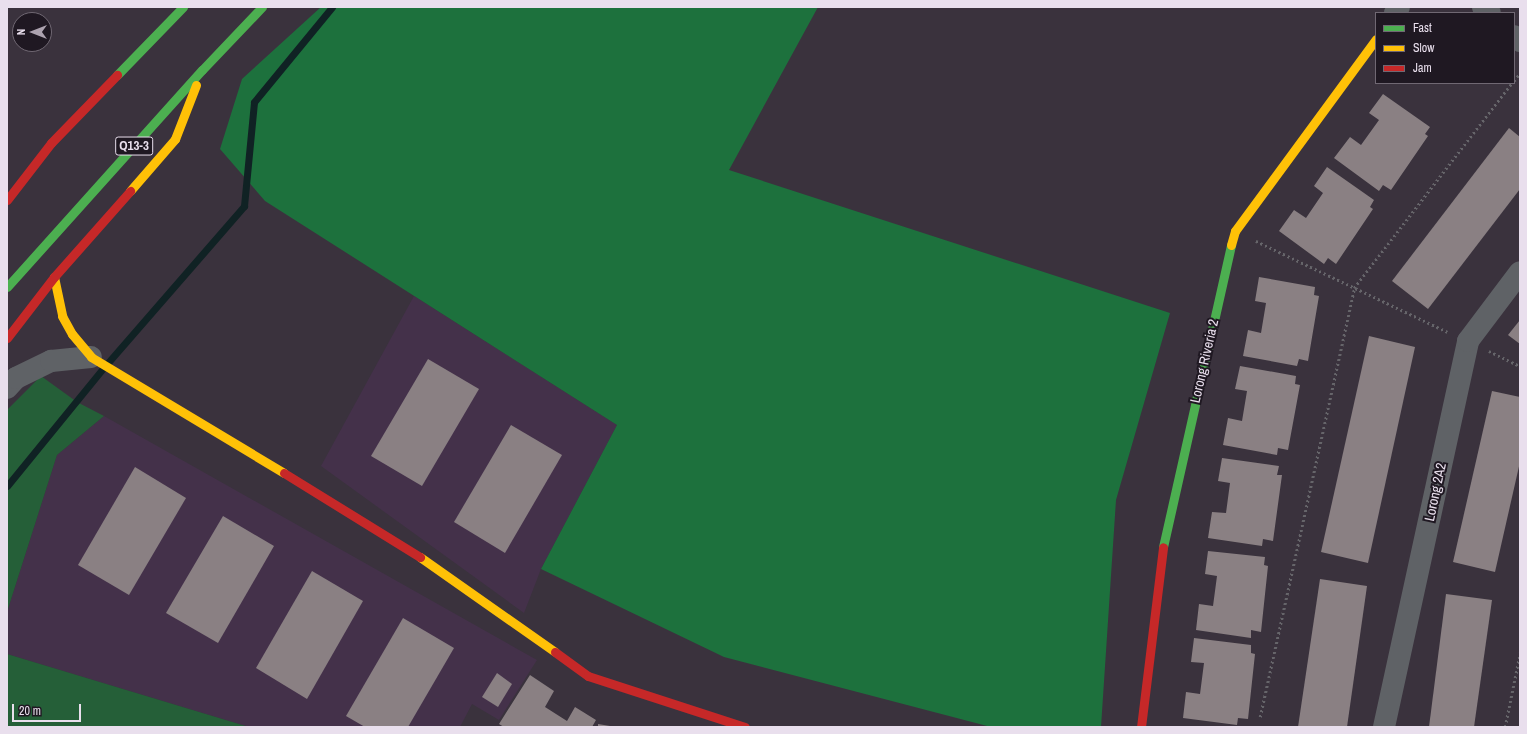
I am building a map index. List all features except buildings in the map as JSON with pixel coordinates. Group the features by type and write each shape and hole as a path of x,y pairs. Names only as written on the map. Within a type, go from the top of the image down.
{"main road":[{"path":"18,171 51,143 183,7"},
{"name":"Q13-3","path":"7,287 202,70 262,7"},
{"name":"Lorong Riveria 2","path":"1141,727 1163,546 1224,273 1235,231 1375,40"},
{"path":"7,338 54,277 175,139 202,70"},
{"path":"7,200 51,143"},
{"path":"54,277 62,316 72,334 91,357 404,546 588,676 746,727"}],"street":[{"name":"Lorong 2A2","path":"1384,727 1468,341 1520,272"},
{"path":"7,388 16,378 51,361 91,357"}],"path":[{"path":"1260,717 1354,288 1511,84"},
{"path":"1235,231 1520,366"},
{"path":"1505,727 1520,653"}],"shaded area":[{"path":"414,296 617,425 541,569 524,613 321,466"},
{"path":"104,416 537,660 499,720 472,704 460,727 249,727 7,654 7,612 57,455"}],"green space":[{"path":"321,7 818,7 729,170 1170,313 1116,500 1101,727 991,727 724,657 541,569 617,425 265,201 220,149 242,79"},
{"path":"41,376 77,402 104,416 57,455 7,612 7,410"},
{"path":"7,654 249,727 7,727"}],"waterway":[{"path":"7,486 105,366 244,206 254,102 332,7"}],"traffic: fast":[{"path":"117,75 183,7"},
{"path":"7,287 202,70 262,7"},
{"path":"1163,547 1231,245"}],"traffic: slow":[{"path":"1231,245 1235,231 1375,40"},
{"path":"130,191 175,139 196,85"},
{"path":"54,277 62,316 72,334 91,357 284,473"},
{"path":"420,557 555,652"}],"traffic: jam":[{"path":"7,200 51,143 117,75"},
{"path":"7,338 54,277 130,191"},
{"path":"284,473 420,557"},
{"path":"1141,727 1163,547"},
{"path":"555,652 588,676 745,727"}]}
